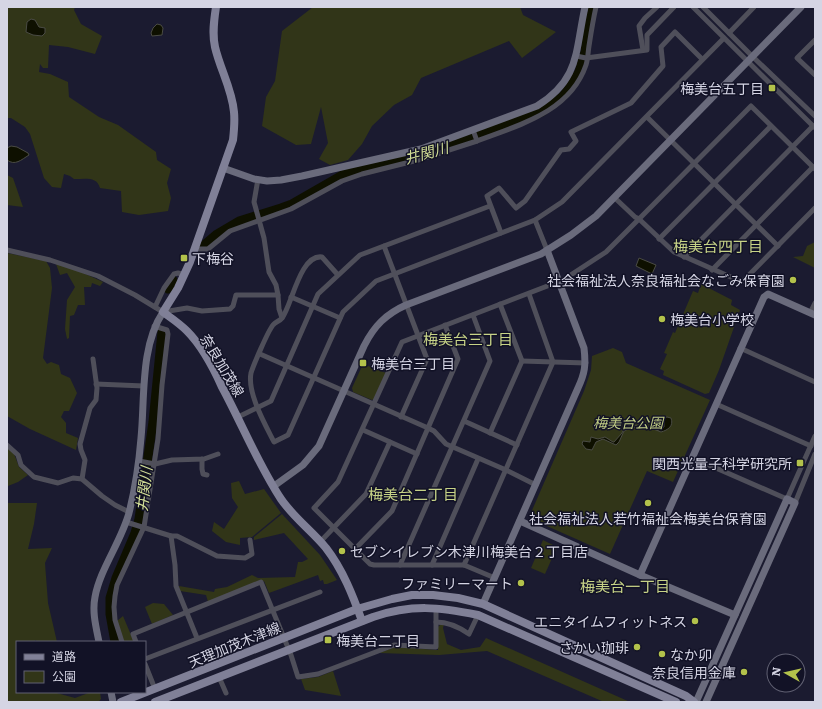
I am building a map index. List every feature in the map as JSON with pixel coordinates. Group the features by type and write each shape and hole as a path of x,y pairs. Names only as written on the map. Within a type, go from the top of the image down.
{"main road":[{"path":"163,312 185,275 233,140 235,124 232,98 214,46 214,19 216,7"},
{"name":"奈良加茂線","path":"163,312 187,331 214,369 266,474 291,512 320,542 338,567 362,621"},
{"path":"357,609 402,597 422,595 450,596 483,604 686,696 695,702"},
{"path":"362,621 400,609 419,607 436,608 478,615 676,702"},
{"name":"天理加茂木津線","path":"146,691 155,689 357,609"},
{"name":"天理加茂木津線","path":"155,702 362,621"},
{"name":"天理加茂木津線","path":"121,702 133,694"}],"street":[{"path":"223,168 267,181 281,180 388,157 524,123 556,106 567,96 578,82 582,57 584,7"},
{"path":"195,249 208,249 230,231 259,219 291,209 342,181 362,174 418,160 475,136 547,100 566,81 582,57 596,7"},
{"path":"643,50 639,26 657,7"},
{"path":"582,57 647,50 647,35 674,7"},
{"path":"692,7 724,38 750,58 815,116"},
{"path":"684,257 792,147 814,127 729,33 703,7"},
{"path":"729,33 754,7"},
{"path":"274,486 297,470 314,453 323,438 371,332 386,316 406,305 503,269 547,250 571,235 596,216 801,7"},
{"path":"501,233 487,196 498,188 516,208 525,201 561,150 569,149 576,141 571,132 631,103 663,66 661,47 675,32 702,59"},
{"path":"338,275 322,257 318,256 305,267 282,318 273,325 251,374 252,396 274,442 288,435 343,312 376,281 535,220 562,202 724,38"},
{"path":"815,40 797,58 815,75"},
{"path":"495,578 464,565 370,564 314,508 338,482 402,342 559,282 606,252 751,106 814,168 712,270"},
{"path":"647,117 778,246"},
{"path":"660,240 771,126"},
{"path":"258,179 254,202 264,238 269,272 276,285 279,309 282,318"},
{"path":"617,200 674,252 742,282 815,208"},
{"path":"238,417 271,401 318,294 360,255 490,206"},
{"path":"483,604 583,377 586,363 584,348 535,220"},
{"path":"384,246 427,359 401,417"},
{"path":"7,250 50,260 98,276 135,295 163,312 186,308 202,311 230,309 233,306 236,296 278,295"},
{"path":"155,307 164,288 174,274 178,273 185,275"},
{"path":"464,565 553,362 529,294"},
{"path":"640,575 764,297 768,294 813,314 815,303"},
{"path":"291,297 340,318"},
{"path":"490,433 522,361 500,304"},
{"path":"99,641 95,624 95,598 102,574 128,522 129,512 142,461 141,439 144,386 149,343 154,326 163,312"},
{"path":"400,565 490,361 473,315"},
{"path":"355,549 392,510 458,359 445,325"},
{"path":"122,641 115,620 114,607 117,585 144,527 158,439 168,334 167,330 154,326"},
{"path":"740,348 815,382"},
{"path":"260,354 428,428 437,434 445,443 536,485"},
{"path":"82,479 85,460 80,444 90,408 96,400 93,359"},
{"path":"522,361 586,363"},
{"path":"96,384 144,386"},
{"path":"716,404 811,446"},
{"path":"464,421 517,445"},
{"path":"363,430 417,454"},
{"path":"695,702 815,436"},
{"path":"320,542 366,494 390,442"},
{"path":"7,445 18,455 21,465 34,477 58,483 73,478 82,479 102,496 129,512"},
{"path":"142,461 155,464 172,460 202,459 218,454"},
{"path":"706,702 795,503 815,454"},
{"path":"432,565 478,458"},
{"path":"692,458 795,503"},
{"path":"202,459 202,469 204,474 207,475"},
{"path":"520,521 640,575 735,615"},
{"path":"128,522 171,536 177,536 217,556 245,558 252,554 250,540"},
{"path":"171,536 176,586 197,638"},
{"path":"136,641 133,634 261,582 298,676 318,674 394,645 436,647 436,608"},
{"path":"146,659 320,592"},
{"path":"436,622 444,622 460,628 469,634 478,615"},
{"path":"146,666 155,689"},
{"path":"219,677 226,694"}],"green space":[{"path":"7,7 75,7 74,10 81,24 102,36 95,54 68,47 49,45 48,68 43,68 40,64 39,72 50,74 68,82 69,97 99,117 118,125 156,152 157,160 171,169 167,183 171,198 168,211 139,215 122,212 121,191 100,188 93,180 74,179 64,174 61,188 52,187 44,178 30,134 25,127 11,118 7,118"},
{"path":"313,7 520,7 523,15 556,32 522,58 509,41 421,78 412,95 394,105 372,126 362,144 348,160 330,165 319,159 328,143 321,107 311,144 296,145 262,126 266,97 275,81 282,31"},
{"path":"7,175 13,178 23,207 7,205"},
{"path":"815,242 815,268 793,257 803,256 807,246"},
{"path":"7,253 46,261 50,268 52,288 43,358 47,364 51,362 59,365 61,374 70,378 77,393 69,411 64,411 61,417 66,423 66,433 78,438 76,450 30,429 7,416"},
{"path":"56,264 79,271 103,282 100,286 92,283 91,287 84,287 85,305 78,305 74,315 70,316 69,338 67,339 65,329 67,300 75,287 67,273 60,275"},
{"path":"701,284 732,300 731,305 740,310 719,370 709,393 705,394 663,375 664,371 660,369 667,354 664,353 673,332 675,333 693,291 698,293"},
{"name":"梅美台公園","path":"613,348 622,352 626,363 710,400 673,482 647,471 610,554 531,519 530,515 584,391 591,370 592,356"},
{"path":"363,364 386,373 374,399 372,400 353,392 352,388"},
{"path":"7,447 13,451 19,467 28,475 18,482 8,486 7,500"},
{"path":"239,481 245,494 264,489 281,513 252,537 240,538 240,545 226,542 212,531 214,522 224,529 238,507 232,498 231,483"},
{"path":"7,503 37,503 28,549 52,548 45,563 48,603 57,641 16,641 16,693 57,693 75,698 88,693 100,693 101,699 98,702 7,702"},
{"path":"282,514 320,555 337,580 324,584 323,580 320,581 318,575 269,593 264,581 208,602 206,595 180,591 179,586 214,592 215,589 227,587 252,575 258,578 295,577 298,562 308,559 284,533 254,540 254,537"},
{"path":"543,540 557,547 545,574 531,568"},
{"path":"153,603 164,604 173,615 152,624 145,607"},
{"path":"123,616 134,641 124,641 117,621"},
{"path":"441,624 444,624 443,628 447,644 461,650 480,647 486,638 630,702 604,702 487,651 439,655 379,653 395,647 438,650 438,627"},
{"path":"333,671 341,696 305,690 301,679 318,677"}],"shaded area":[{"path":"31,19 35,20 39,27 45,28 45,33 42,36 33,35 26,32 27,22"},
{"path":"157,24 161,25 163,28 162,35 152,36 151,33 153,28"},
{"path":"11,146 17,147 29,155 18,162 10,162 7,160 7,148"},
{"path":"639,258 656,265 652,274 636,266"},
{"path":"664,418 671,418 672,423 668,429 661,432 651,428 630,428 624,431 616,445 603,439 596,442 592,450 586,449 582,444 583,441 590,442 591,437 598,439 605,437 614,442 622,433 626,424 632,427 640,424 659,430 664,427"}],"waterway":[{"name":"井関川","path":"203,246 217,234 239,221 292,204 346,173 450,146 542,112 563,96 579,72 585,52 588,27 593,7"},
{"name":"井関川","path":"168,289 173,280"},
{"name":"井関川","path":"115,641 110,614 110,598 116,578 135,533 139,519 153,422 162,332"}],"place":[{"name":"梅美台五丁目","path":"772,88"},
{"name":"下梅谷","path":"184,258"},
{"name":"社会福祉法人奈良福祉会なごみ保育園","path":"793,280"},
{"name":"梅美台小学校","path":"662,319"},
{"name":"梅美台三丁目","path":"363,363"},
{"name":"関西光量子科学研究所","path":"800,463"},
{"name":"社会福祉法人若竹福祉会梅美台保育園","path":"648,503"},
{"name":"セブンイレブン木津川梅美台２丁目店","path":"342,551"},
{"name":"ファミリーマート","path":"521,583"},
{"name":"エニタイムフィットネス","path":"695,621"},
{"name":"梅美台二丁目","path":"328,640"},
{"name":"さかい珈琲","path":"637,647"},
{"name":"なか卯","path":"662,654"},
{"name":"奈良信用金庫","path":"744,672"}],"district":[{"name":"梅美台四丁目","path":"718,245"},
{"name":"梅美台三丁目","path":"468,338"},
{"name":"梅美台二丁目","path":"413,493"},
{"name":"梅美台一丁目","path":"625,585"}]}
